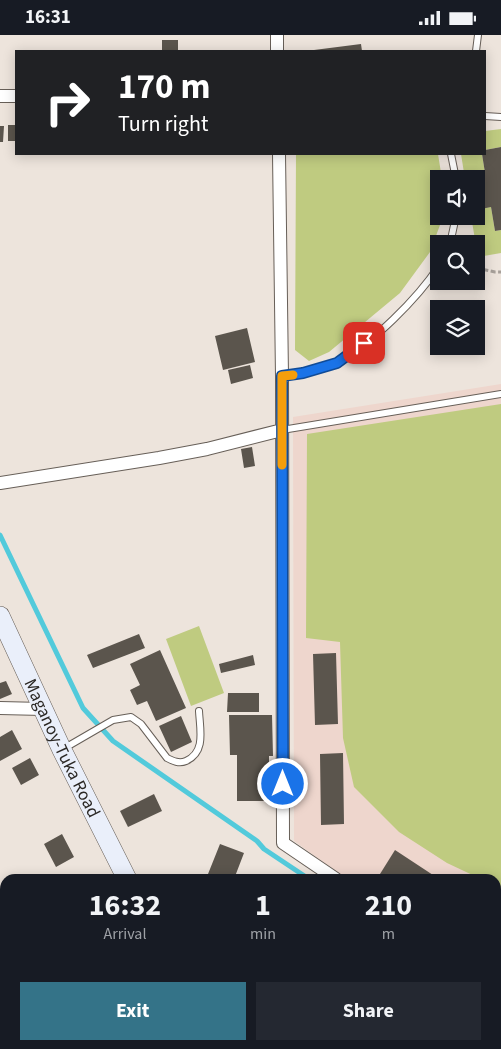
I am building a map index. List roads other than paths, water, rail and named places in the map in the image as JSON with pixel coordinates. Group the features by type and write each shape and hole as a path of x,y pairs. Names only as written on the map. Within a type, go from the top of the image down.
{"main road":[{"name":"Maganoy-Tuka Road","path":"0,616 62,750 124,874"}],"street":[{"path":"277,35 277,50"},
{"path":"0,96 15,96"},
{"path":"280,155 283,843 329,874"},
{"path":"0,483 207,449 282,430"},
{"path":"0,708 43,709"}],"lane":[{"path":"476,50 478,35"},
{"path":"486,116 501,117"},
{"path":"451,155 454,170"},
{"path":"282,376 337,363 351,354 377,333 415,297 430,278"},
{"path":"282,430 501,394"},
{"path":"62,750 120,717 131,717 141,724 167,757 172,761 183,762 194,757 199,748 199,711"}],"waterway":[{"path":"0,535 83,708 113,741 302,874"}]}
